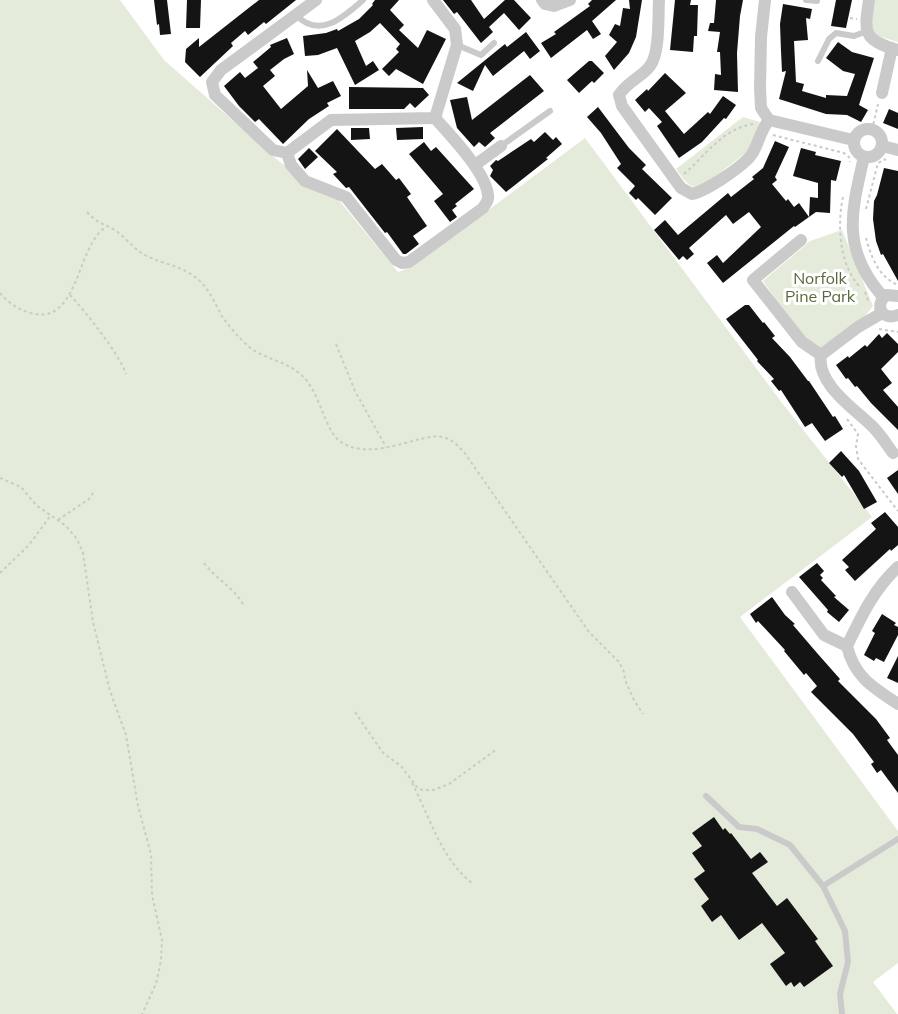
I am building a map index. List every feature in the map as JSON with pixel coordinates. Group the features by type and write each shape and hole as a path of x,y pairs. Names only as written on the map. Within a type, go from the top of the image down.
{"street":[{"path":"316,0 221,70 212,82 215,95 273,150 287,153 332,120 435,118"},
{"path":"433,0 455,29 457,45 435,118"},
{"path":"542,0 544,4 554,6 570,0"},
{"path":"659,0 655,55 650,66 626,85 619,95 621,106 681,188 692,194 704,191 750,158 761,131 770,120"},
{"path":"765,0 761,37 761,108 770,120 854,140"},
{"path":"869,0 865,26 871,39 895,49 882,93"},
{"path":"287,153 291,165 305,181 346,197 396,260 402,263 409,262 483,208 488,200 489,193 475,165 435,118"},
{"path":"872,130 881,138 882,146 876,155 863,161 856,152 854,140 859,132 872,130"},
{"path":"475,165 501,146"},
{"path":"882,146 894,155"},
{"path":"863,161 853,203 851,224 854,244 871,284 883,297"},
{"path":"801,240 753,280 802,342 821,355"},
{"path":"898,296 890,294 883,297 879,305 882,313 890,317 898,315"},
{"path":"882,313 858,327 821,355 819,366 824,376 855,412 873,427 893,453"},
{"path":"898,567 888,576 864,609 847,646 854,668 868,682 898,704"},
{"path":"792,592 824,635 847,646"}],"lane":[{"path":"296,15 304,23 314,27 332,24 363,0"},
{"path":"806,0 817,1"},
{"path":"818,61 829,39 836,33 854,36 867,31"},
{"path":"457,45 481,55 494,43"},
{"path":"501,146 550,111"},
{"path":"706,796 739,827 757,829 790,845 823,886 845,931 849,962 840,994 842,1014"},
{"path":"823,886 897,840"}],"path":[{"path":"872,130 882,93"},
{"path":"683,174 718,140 736,128 754,124 761,131 844,153 849,157 850,162 863,161 877,166"},
{"path":"865,215 878,163 894,155"},
{"path":"844,193 839,238 846,262 869,304 865,311"},
{"path":"87,212 95,221 113,229 145,255 185,270 197,278 206,288 224,319 249,347 268,358 294,368 304,377 314,390 336,439 346,445 372,450 433,436 454,442 464,452 589,632 619,662 634,700 643,714"},
{"path":"0,293 7,301 26,312 42,315 51,312 70,295 86,250 93,238 106,227"},
{"path":"865,233 871,254 882,274 889,281 898,285"},
{"path":"70,295 124,366 126,374"},
{"path":"336,344 355,391 387,448"},
{"path":"855,412 846,419 858,434 856,446 858,459 898,511"},
{"path":"0,478 21,487 36,505 58,520 77,538 83,553 93,622 110,690 126,735 138,806 151,854 152,895 162,940 161,962 156,984 141,1014"},
{"path":"58,520 89,499 95,490"},
{"path":"0,573 29,545 51,515"},
{"path":"204,563 219,580 238,595 243,604"},
{"path":"355,712 383,753 400,766 422,790 441,788 497,749"},
{"path":"410,778 436,836 458,870 472,883"}],"green space":[{"path":"0,0 120,0 164,60 280,162 326,194 337,198 398,272 412,267 585,138 782,403 872,517 740,617 898,831 898,963 873,982 897,1014 0,1014"},
{"path":"875,0 898,0 898,42 878,36 869,27"},
{"path":"743,117 760,122 751,149 701,187 686,182 676,169"},
{"name":"Norfolk Pine Park","path":"842,230 873,306 861,321 824,349 816,348 807,343 763,281 810,241"}],"building":[{"path":"154,0 167,0 171,34 160,35"},
{"path":"187,0 201,0 200,28 186,28"},
{"path":"259,0 296,0 248,35 245,31 231,43 233,46 200,77 185,62 186,49 199,38 199,47"},
{"path":"375,0 399,0 390,10 404,25 399,30 418,48 427,30 446,39 423,84 396,69 389,76 382,69 399,52 396,49 400,44 380,23 355,41 366,66 373,61 379,70 355,85 337,48 318,55 305,56 303,36 337,29 338,31 359,19"},
{"path":"443,0 471,0 484,19 505,0 514,0 531,18 519,30 504,13 489,27 493,32 481,43 457,12 454,14"},
{"path":"592,0 616,0 592,21 601,34 593,39 587,30 551,58 541,43 556,34 554,32 590,6 588,4"},
{"path":"629,0 642,0 636,37 629,53 614,70 605,56 617,42 609,35 615,24 620,26 623,8 630,9"},
{"path":"675,0 691,0 690,5 698,5 697,36 694,36 693,52 670,50"},
{"path":"716,0 743,0 737,53 738,92 714,90 715,74 721,75 720,52 717,52 720,32 708,31 710,23 714,23"},
{"path":"836,0 852,0 846,28 831,26"},
{"path":"783,4 812,9 810,19 806,18 808,40 794,41 796,82 804,84 802,91 826,98 826,95 847,96 855,74 843,71 826,58 838,42 852,52 874,58 859,105 868,110 861,122 847,115 826,114 779,99 786,71 782,72 780,24"},
{"path":"526,32 540,51 530,59 524,51 493,76 485,65 473,91 457,83 505,44 507,47"},
{"path":"287,38 294,54 270,70 275,76 263,86 281,109 308,86 307,70 318,88 333,81 341,96 327,103 329,106 309,119 283,144 259,119 255,122 224,86 240,72 245,78 258,68 253,62 271,47 270,45"},
{"path":"589,61 592,61 604,73 579,93 567,80"},
{"path":"665,73 686,93 665,111 684,134 708,112 710,114 723,96 736,105 726,119 724,118 702,142 679,158 657,126 662,122 649,108 645,112 635,100 647,89 648,91"},
{"path":"530,75 544,91 490,133 495,138 485,147 479,142 474,147 457,128 450,100 467,97 472,120"},
{"path":"349,87 423,88 429,95 415,108 410,103 404,109 349,109"},
{"path":"598,107 629,148 646,165 642,169 672,198 655,215 638,198 636,200 629,193 635,186 617,168 621,164 601,133 587,117"},
{"path":"889,109 898,113 898,129 883,123"},
{"path":"423,127 423,139 397,140 396,128"},
{"path":"351,128 369,128 370,139 351,140"},
{"path":"337,129 375,169 382,164 396,180 399,178 411,194 407,197 427,226 413,236 419,244 406,254 403,254 387,232 385,233 349,187 346,188 333,174 337,172 315,151"},
{"path":"545,132 553,140 556,137 562,144 546,158 548,159 506,192 490,176 493,170 490,166 531,139 534,142"},
{"path":"775,141 789,147 775,177 777,180 772,184 794,207 799,203 809,217 794,226 723,283 707,263 717,255 723,263 761,227 749,212 733,224 726,215 689,248 694,254 687,260 683,256 679,260 654,230 665,220 678,235 728,193 731,197 754,179 752,177 763,168"},
{"path":"424,142 431,151 436,147 474,189 455,204 457,206 452,210 457,217 450,222 434,201 443,194 409,154"},
{"path":"309,148 318,157 305,169 298,159"},
{"path":"801,148 816,152 815,155 841,161 836,181 831,180 830,213 816,212 809,217 810,197 818,198 818,183 793,176"},
{"path":"884,168 898,171 898,281 883,254 881,255 876,241 873,219 874,201"},
{"path":"745,305 749,305 764,322 775,336 772,338 809,381 843,429 825,441 812,423 805,427 781,390 779,391 771,381 774,379 757,361 726,319"},
{"path":"887,333 898,344 898,352 881,369 892,383 883,390 898,407 898,430 857,386 855,387 848,378 846,379 836,365 865,345 867,347 879,334 882,338"},
{"path":"841,451 859,471 877,502 864,509 844,475 842,477 829,463"},
{"path":"898,470 898,494 887,478"},
{"path":"885,512 898,527 898,545 891,551 890,549 855,581 845,570 849,567 842,560 876,529 871,523"},
{"path":"817,563 824,571 820,575 823,578 821,580 836,596 834,597 849,610 839,622 827,612 828,610 799,577"},
{"path":"772,597 840,679 838,681 876,719 890,738 887,740 898,755 898,793 881,770 877,773 871,764 874,762 853,734 811,692 817,686 806,673 804,675 785,650 758,621 756,623 750,614"},
{"path":"882,614 896,623 894,625 898,627 898,635 884,662 876,658 874,661 864,655 875,633 872,631"},
{"path":"898,656 898,683 887,678"},
{"path":"714,817 723,830 725,828 731,833 751,859 760,852 768,862 752,873 777,906 787,898 818,939 815,941 833,966 804,987 800,982 794,987 791,982 786,986 770,964 785,953 762,923 739,940 721,915 712,922 701,906 709,899 694,879 705,871 692,853 702,846 692,833"}]}
